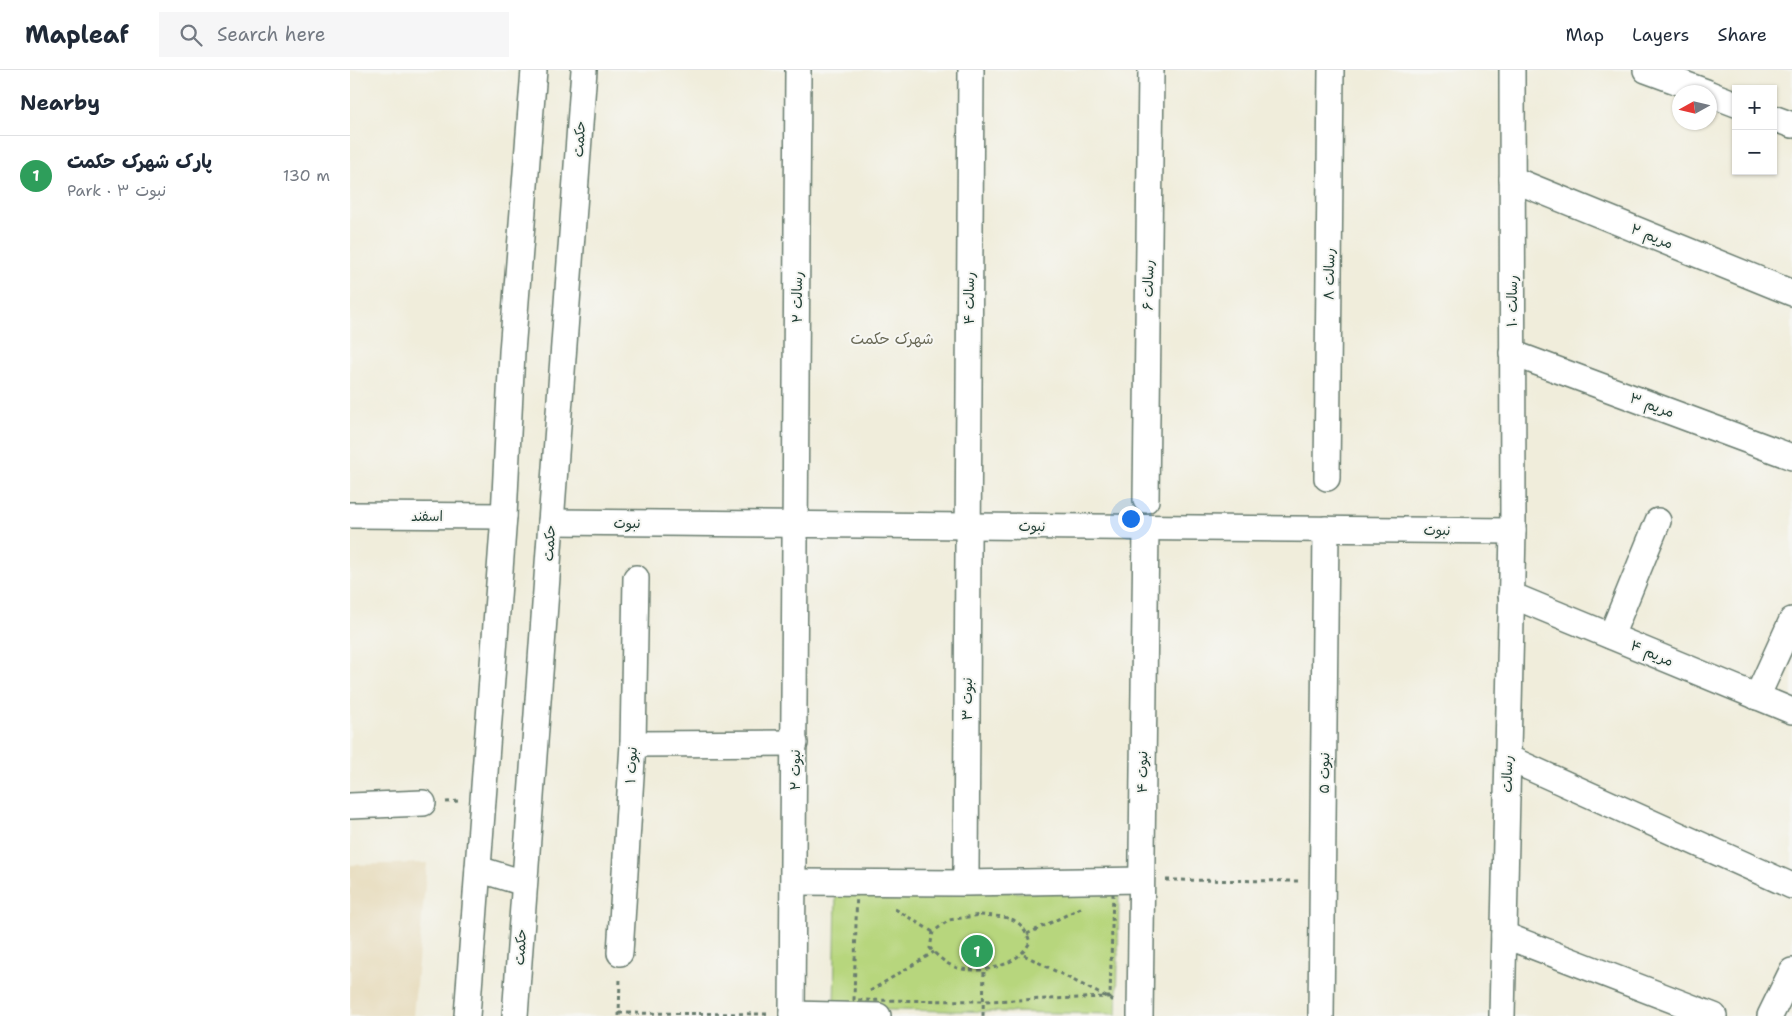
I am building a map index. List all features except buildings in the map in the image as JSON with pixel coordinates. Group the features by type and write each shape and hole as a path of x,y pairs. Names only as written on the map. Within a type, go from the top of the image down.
{"street":[{"path":"467,1016 504,516 512,352 534,70"},
{"name":"حکمت","path":"515,1016 584,70"},
{"name":"رسالت ۲","path":"796,524 798,70"},
{"name":"رسالت ۴","path":"968,526 971,70"},
{"name":"رسالت ۶","path":"1146,500 1151,70"},
{"name":"رسالت ۸","path":"1327,478 1331,70"},
{"name":"رسالت ۱۰","path":"1512,70 1513,531"},
{"path":"1646,70 1686,85"},
{"path":"1717,97 1732,102"},
{"path":"1777,119 1792,125"},
{"name":"مریم ۲","path":"1512,179 1792,293"},
{"name":"مریم ۳","path":"1512,353 1792,457"},
{"name":"اسفند","path":"350,515 504,516"},
{"path":"1611,636 1658,521"},
{"name":"نبوت","path":"550,522 1513,531"},
{"name":"نبوت ۲","path":"792,1015 796,524"},
{"name":"نبوت ۳","path":"966,872 968,526"},
{"name":"نبوت ۴","path":"1131,1011 1141,880 1146,528"},
{"name":"نبوت ۵","path":"1321,1016 1326,529"},
{"name":"رسالت","path":"1502,1016 1513,531"},
{"name":"نبوت ۱","path":"620,953 633,744 636,578"},
{"name":"مریم ۴","path":"1511,595 1792,712"},
{"path":"1758,697 1792,620"},
{"path":"633,744 795,743"},
{"path":"1508,758 1792,886"},
{"path":"350,806 422,803"},
{"path":"478,869 524,883"},
{"path":"794,882 964,883 1141,880"},
{"path":"1504,934 1714,1016"},
{"path":"1770,1016 1792,971"},
{"path":"792,1015 845,1008 878,1016"}],"path":[{"path":"422,803 483,800"},
{"path":"1141,880 1323,881"},
{"path":"845,1008 857,885"},
{"path":"980,915 1010,918 1024,927 1030,942 1024,955 995,969 961,969 941,960 930,948 933,932 949,920 980,915"},
{"path":"845,1008 934,952"},
{"path":"620,953 619,1014 792,1015"},
{"path":"1024,955 1110,997 1131,1011"},
{"path":"983,1016 984,969"},
{"path":"845,1008 983,1000 1110,997"}],"shaded area":[{"path":"427,863 413,1016 350,1016 350,865"}],"green space":[{"path":"836,889 1119,894 1117,1014 834,1009"}],"place":[{"name":"پارک شهرک حکمت","path":"977,951"}],"district":[{"name":"شهرک حکمت","path":"892,339"}]}
